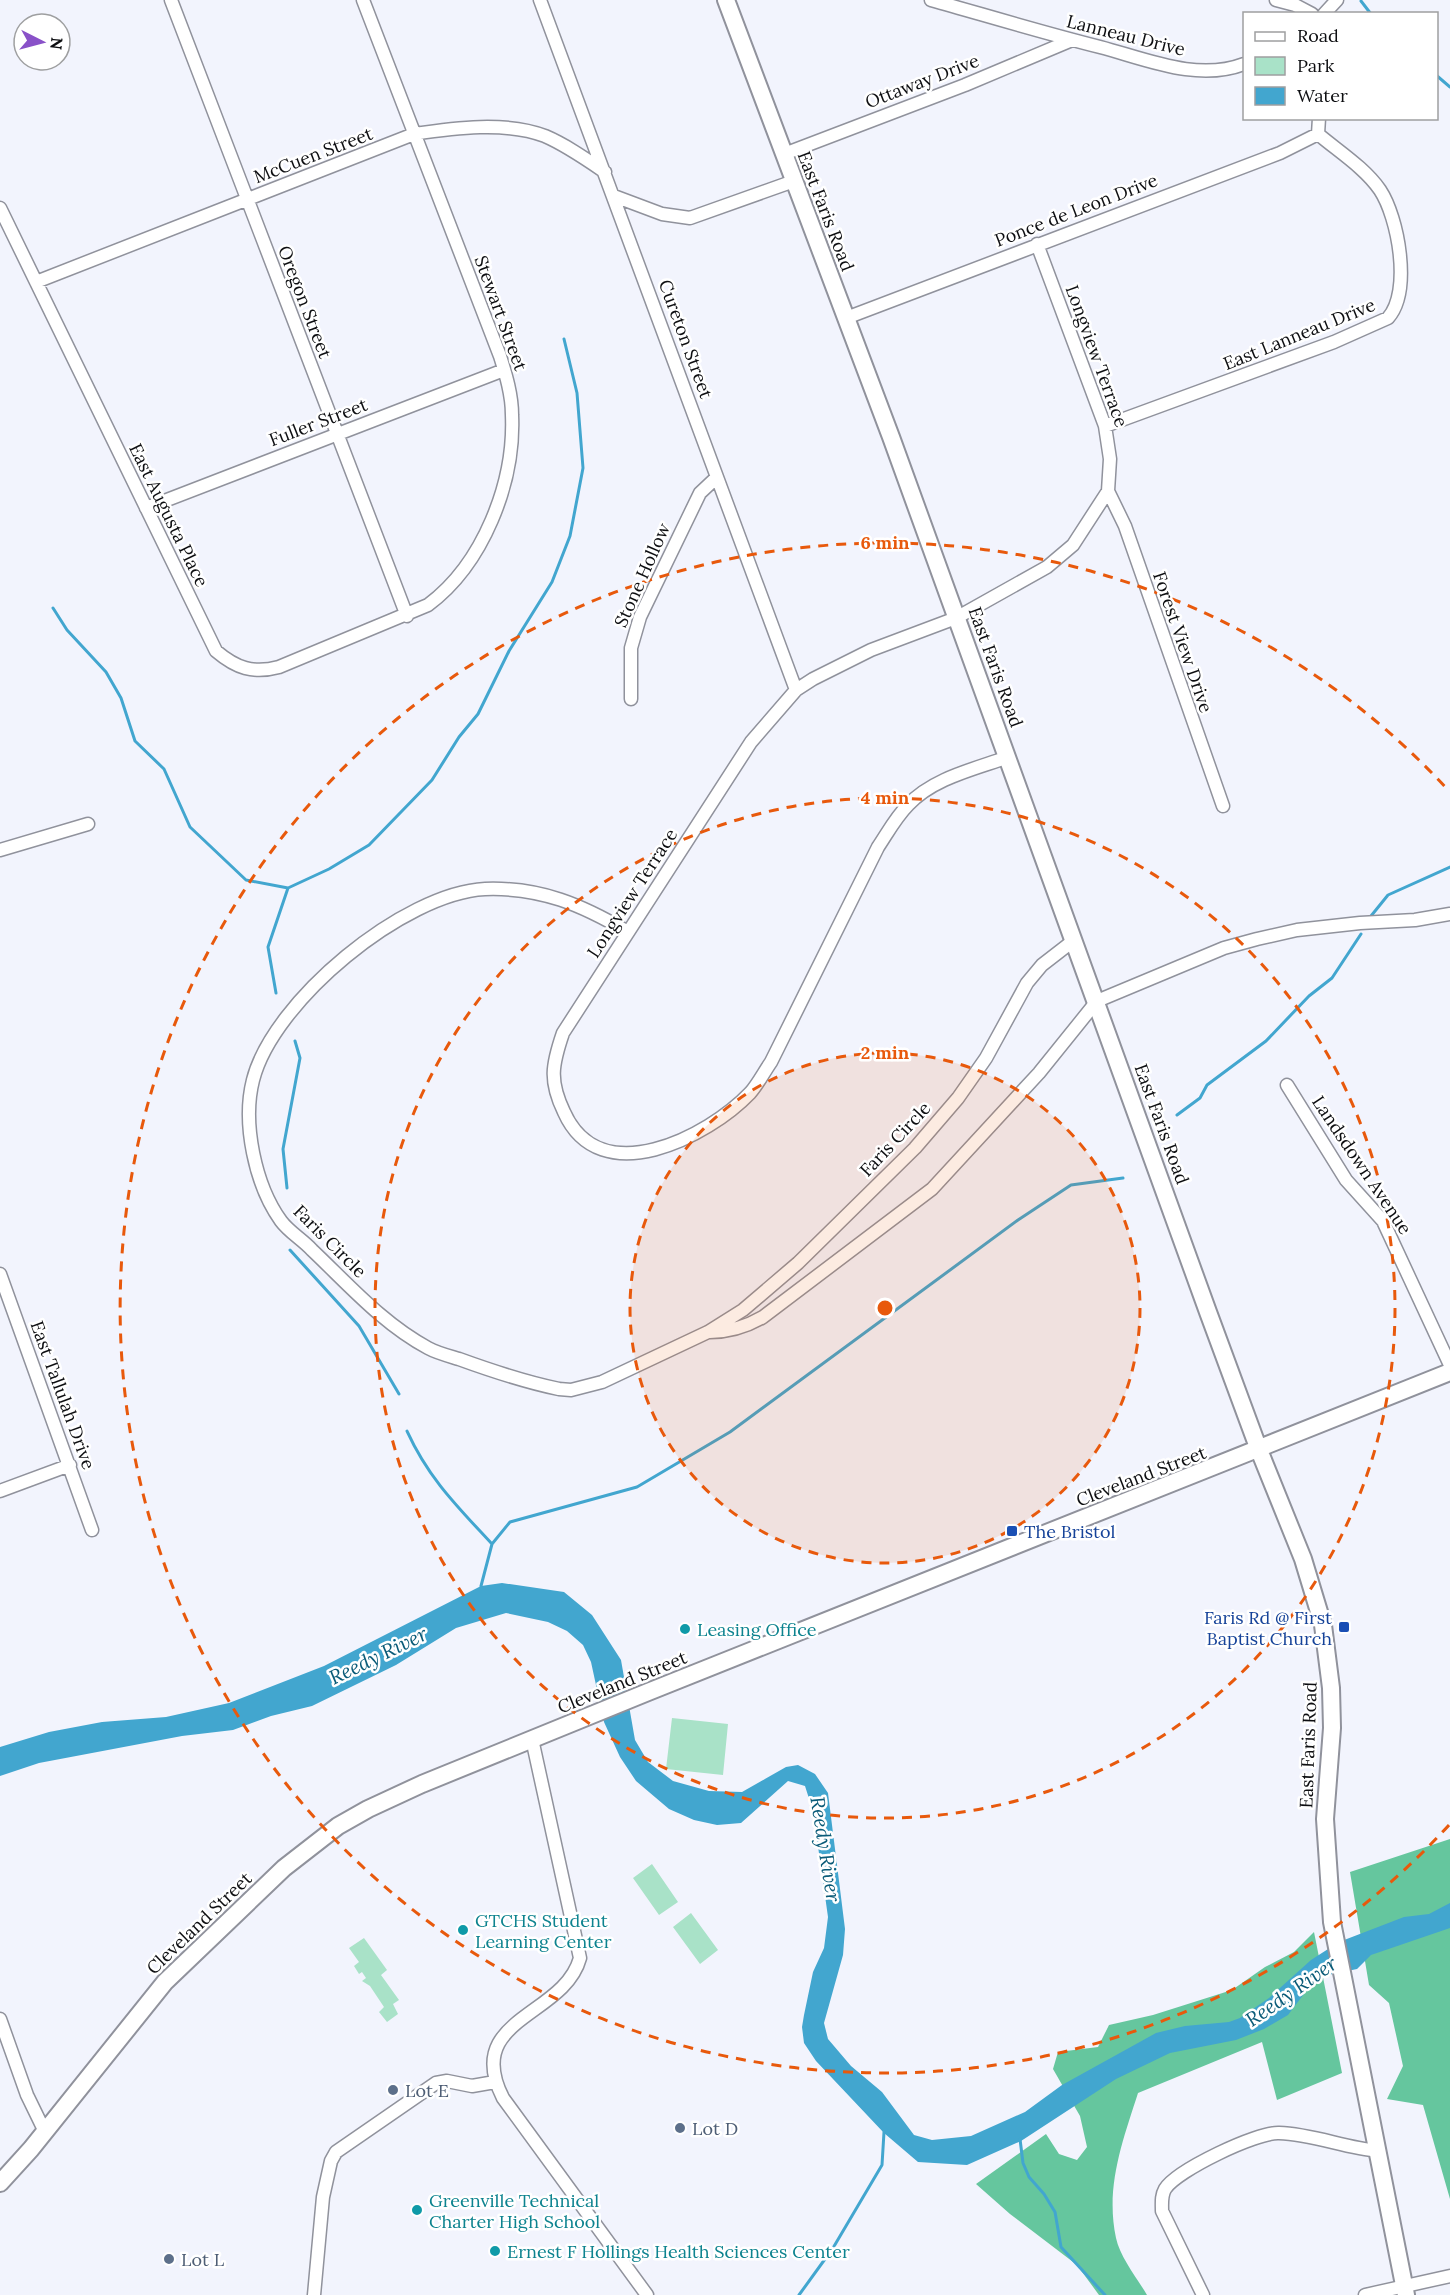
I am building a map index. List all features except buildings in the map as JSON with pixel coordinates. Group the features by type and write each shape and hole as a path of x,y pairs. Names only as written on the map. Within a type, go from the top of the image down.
{"main road":[{"name":"East Faris Road","path":"726,0 1008,757 1259,1450 1303,1558 1329,1657 1332,1728 1326,1819 1332,1922 1348,1991 1406,2291"},
{"name":"Cleveland Street","path":"0,2183 45,2132 165,1982 292,1862 338,1826 368,1809 422,1784 581,1719 1450,1372"}],"street":[{"name":"Oregon Street","path":"171,0 406,616"},
{"name":"Stewart Street","path":"363,0 504,370 510,392 512,436 506,471 492,520 471,562 446,592 428,606 406,616"},
{"name":"Cureton Street","path":"540,0 796,690"},
{"name":"Lanneau Drive","path":"931,0 1183,69 1224,70 1243,65"},
{"path":"1276,0 1295,5 1308,12"},
{"path":"1326,12 1337,0"},
{"name":"Ottaway Drive","path":"784,154 965,85 1072,40"},
{"path":"1318,134 1319,120"},
{"name":"McCuen Street","path":"36,282 414,134 447,128 532,132 579,155 605,172"},
{"name":"Ponce de Leon Drive","path":"846,318 1280,153 1318,134"},
{"name":"East Lanneau Drive","path":"1105,426 1334,342 1388,318 1394,311 1400,283 1400,262 1396,232 1387,204 1372,180 1318,134"},
{"path":"614,196 662,214 690,218 794,181"},
{"name":"East Augusta Place","path":"0,208 216,651 242,669 265,671 279,668 406,616"},
{"name":"Longview Terrace","path":"1008,757 944,780 923,791 899,816 878,847 771,1062 751,1092 706,1127 672,1144 632,1154 605,1149 581,1135 567,1121 557,1099 552,1076 555,1057 563,1033 751,742 796,690 843,663 956,618 1047,567 1067,552 1083,533 1108,490 1110,459 1105,426 1037,244"},
{"name":"Fuller Street","path":"146,508 504,370"},
{"name":"Stone Hollow","path":"632,699 631,648 640,617 700,494 717,477"},
{"name":"Forest View Drive","path":"1108,490 1125,526 1223,806"},
{"path":"0,850 88,824"},
{"name":"Faris Circle","path":"628,932 573,902 516,890 466,892 408,914 381,930 329,971 281,1025 267,1047 252,1081 249,1106 250,1137 263,1186 280,1220 385,1318 429,1349 542,1386 571,1390 602,1382 730,1320 798,1263 915,1148 958,1098 987,1058 1027,983 1042,965 1073,941"},
{"path":"1097,1001 1224,948 1257,939 1297,930 1415,920 1450,914"},
{"name":"Faris Circle","path":"708,1332 735,1329 764,1317 932,1189 1039,1073 1097,1001"},
{"name":"Landsdown Avenue","path":"1287,1085 1346,1180 1383,1221 1450,1365"},
{"name":"East Tallulah Drive","path":"0,1274 92,1530"},
{"path":"0,1491 70,1465"},
{"path":"532,1739 580,1958 567,1984 513,2024 502,2036 495,2059 495,2082 510,2107 647,2295"},
{"path":"0,2019 27,2095 45,2132"},
{"path":"314,2295 325,2178 336,2152 436,2083 447,2081 472,2086 495,2082"},
{"path":"1203,2295 1162,2211 1162,2199 1172,2181 1203,2163 1267,2134 1291,2134 1351,2148 1379,2151"},
{"path":"1365,2295 1406,2291 1450,2276"}],"green space":[{"path":"672,1718 728,1724 723,1775 666,1769"},
{"path":"1450,1839 1450,2199 1423,2105 1387,2099 1403,2066 1389,2003 1369,1985 1350,1872"},
{"path":"652,1864 678,1902 659,1915 633,1878"},
{"path":"691,1913 718,1950 700,1964 673,1927"},
{"path":"1314,1932 1342,2073 1277,2100 1262,2042 1138,2093 1117,2164 1113,2219 1121,2253 1147,2295 1099,2295 1077,2265 1010,2214 976,2184 1046,2134 1059,2154 1077,2160 1087,2147 1080,2116 1053,2069 1058,2052 1098,2047 1109,2025 1153,2015 1232,1990 1265,1967 1294,1952"},
{"path":"364,1938 387,1970 381,1975 399,2000 393,2004 398,2014 387,2022 379,2012 384,2007 370,1986 362,1981 366,1978 362,1972 359,1974 354,1966 359,1962 349,1948"}],"water":[{"name":"Reedy River","path":"502,1583 564,1592 592,1615 621,1660 635,1740 648,1762 673,1781 709,1791 742,1792 786,1767 798,1765 815,1774 828,1793 845,1929 843,1955 824,2023 828,2039 851,2066 882,2092 914,2135 932,2140 971,2136 1025,2112 1062,2085 1156,2033 1185,2026 1229,2022 1240,2018 1269,1998 1311,1960 1339,1942 1404,1917 1429,1914 1450,1903 1450,1928 1371,1955 1357,1969 1323,1976 1313,1982 1288,2015 1264,2029 1236,2040 1170,2053 1116,2079 1021,2141 967,2165 918,2162 884,2133 816,2061 804,2043 802,2027 804,2015 813,1972 824,1948 828,1917 813,1811 805,1786 788,1781 741,1823 717,1825 694,1820 669,1809 636,1781 620,1757 604,1722 591,1662 583,1645 567,1631 548,1622 506,1613 456,1628 396,1665 312,1706 271,1716 233,1730 182,1736 39,1763 0,1776 0,1747 49,1732 102,1722 166,1717 229,1703 324,1666 481,1586"}],"waterway":[{"path":"1361,1 1369,12"},
{"path":"1438,77 1450,87"},
{"path":"276,993 268,947 288,888 329,869 369,845 432,780 459,737 478,714 509,651 552,582 570,536 583,468 577,393 564,339"},
{"path":"53,608 67,630 106,672 121,698 135,741 164,769 190,827 246,880 288,888"},
{"path":"1371,916 1388,895 1450,867"},
{"path":"1177,1115 1200,1098 1207,1085 1266,1041 1309,996 1332,978 1361,934"},
{"path":"287,1188 283,1149 300,1058 295,1041"},
{"path":"481,1586 492,1544 510,1522 637,1487 730,1432 1018,1220 1071,1185 1123,1178"},
{"path":"290,1250 359,1326 399,1394"},
{"path":"407,1431 434,1478 492,1544"},
{"path":"799,2295 833,2248 882,2165 884,2132"},
{"path":"1020,2139 1023,2163 1029,2177 1044,2194 1055,2212 1061,2247 1105,2295"}],"place":[{"name":"The Bristol","path":"1012,1531"},
{"name":"Faris Rd @ First Baptist Church","path":"1344,1627"},
{"name":"Leasing Office","path":"685,1629"},
{"name":"GTCHS Student Learning Center","path":"463,1930"},
{"name":"Lot E","path":"393,2090"},
{"name":"Lot D","path":"680,2128"},
{"name":"Greenville Technical Charter High School","path":"417,2210"},
{"name":"Ernest F Hollings Health Sciences Center","path":"495,2251"},
{"name":"Lot L","path":"169,2259"}]}
